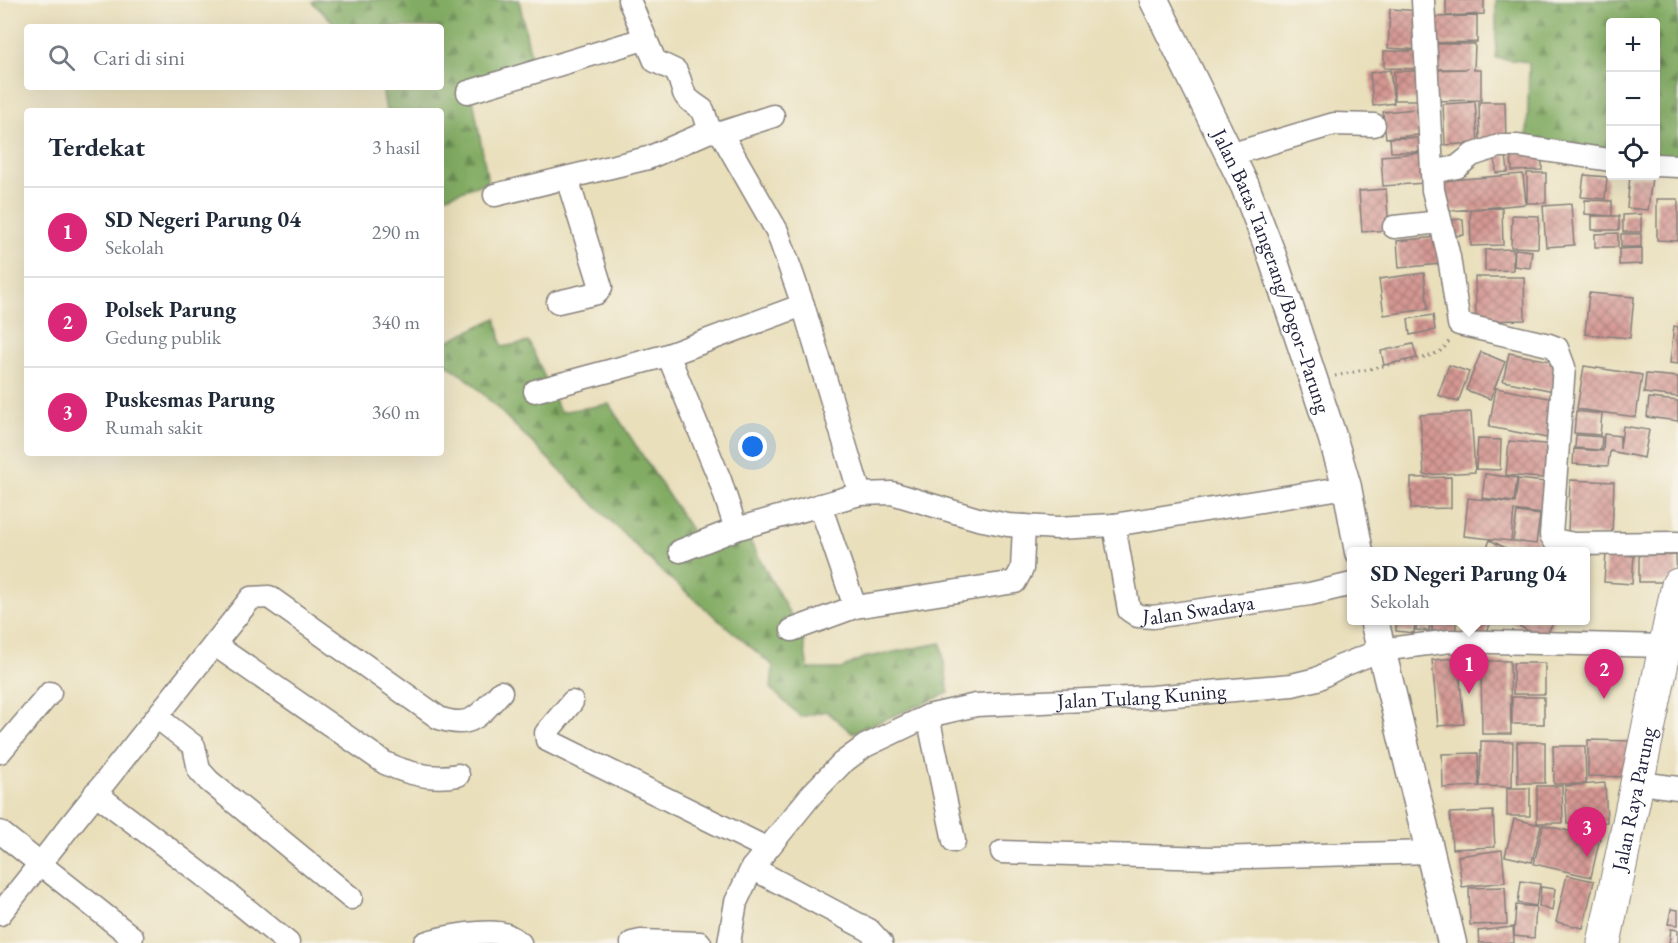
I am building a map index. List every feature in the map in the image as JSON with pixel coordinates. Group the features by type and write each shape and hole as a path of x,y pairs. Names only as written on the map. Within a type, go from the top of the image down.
{"highway":[{"name":"Jalan Raya Parung","path":"1604,943 1637,834 1666,786 1678,585"},
{"name":"Jalan Raya Parung","path":"1623,943 1637,834 1672,657"}],"main road":[{"name":"Jalan Batas Tangerang/Bogor–Parung","path":"1154,0 1245,186 1271,253 1347,487 1358,547"},
{"path":"1375,625 1432,852 1452,943"}],"street":[{"path":"628,0 655,62 676,71 688,102 703,110 777,231 803,305 860,494"},
{"path":"1423,0 1432,171 1440,222 1451,265 1459,324 1549,345 1557,348 1562,357 1562,420 1550,526 1554,540 1574,544 1678,543"},
{"path":"468,92 644,39"},
{"path":"495,195 648,158 716,132 773,117"},
{"path":"1229,155 1327,125 1374,124"},
{"path":"1432,171 1457,167 1472,154 1499,146 1518,146 1606,159"},
{"path":"1660,165 1678,166"},
{"path":"558,302 597,293 602,287 567,178"},
{"path":"1394,227 1440,222"},
{"path":"535,391 668,355 803,305"},
{"path":"668,355 720,480 736,529"},
{"path":"680,551 736,529 860,494 892,493 978,519 1057,528 1114,525 1347,487"},
{"path":"820,505 855,607"},
{"name":"Jalan Swadaya","path":"1114,525 1129,610 1138,616 1252,603 1347,585"},
{"path":"792,630 855,607 1015,582 1022,569 1024,526"},
{"path":"0,914 95,793 158,718 245,603 256,596 264,596 439,718 467,723 476,718 501,692"},
{"name":"Jalan Tulang Kuning","path":"729,943 736,902 752,868 812,794 842,763 865,746 928,716 976,705 1152,697 1292,685 1317,679 1339,667 1381,650 1450,641 1672,657"},
{"path":"215,645 385,763 400,770 432,777 458,775"},
{"path":"0,752 50,693"},
{"path":"572,702 546,733 547,740 766,848"},
{"path":"928,716 954,841"},
{"path":"158,718 194,746 199,770 209,781 351,898"},
{"path":"95,793 228,894 288,943"},
{"path":"0,832 132,937"},
{"path":"1002,852 1212,858 1432,852"},
{"path":"752,868 869,930 880,943"},
{"path":"425,943 455,935 506,934 520,943"},
{"path":"632,943 641,941 700,943"}],"path":[{"path":"1312,378 1345,375 1435,354 1443,350 1459,324"}],"green space":[{"path":"315,0 519,0 531,57 470,82 488,182 444,197 444,108 386,108 382,90 444,90 444,24 335,24 312,2"},
{"path":"1496,0 1678,0 1678,162 1660,160 1660,18 1606,18 1606,155 1527,145 1529,62 1496,58"},
{"path":"496,318 502,347 529,342 560,412 609,404 706,553 746,534 803,638 808,669 841,669 863,658 941,643 949,693 852,733 826,711 801,717 771,689 773,666 660,570 470,381 444,362 444,343"}],"building":[{"path":"1446,0 1484,0 1484,14 1446,16"},
{"path":"1390,9 1422,11 1420,50 1388,48"},
{"path":"1477,16 1477,42 1433,43 1432,17"},
{"path":"1432,44 1475,44 1474,70 1481,70 1481,100 1434,101 1434,70 1468,69 1432,69"},
{"path":"1384,51 1418,51 1418,69 1384,68"},
{"path":"1390,70 1394,103 1373,106 1370,73"},
{"path":"1394,71 1426,71 1426,100 1394,100"},
{"path":"1475,102 1478,143 1445,145 1443,104"},
{"path":"1479,102 1505,102 1506,141 1480,142"},
{"path":"1416,109 1419,135 1386,138 1383,112"},
{"path":"1390,138 1421,138 1421,152 1391,152"},
{"path":"1542,152 1542,170 1512,171 1511,153"},
{"path":"1421,153 1424,183 1383,186 1381,156"},
{"path":"1495,155 1506,155 1508,172 1496,173"},
{"path":"1527,173 1546,173 1546,203 1527,203"},
{"path":"1523,174 1526,204 1440,212 1438,181"},
{"path":"1584,175 1606,177 1605,199 1581,197"},
{"path":"1630,180 1652,180 1648,210 1627,208"},
{"path":"1386,189 1389,230 1362,232 1359,191"},
{"path":"1657,199 1678,199 1678,241 1657,240"},
{"path":"1585,200 1612,201 1612,216 1585,214"},
{"path":"1571,204 1574,245 1546,247 1543,206"},
{"path":"1502,208 1503,245 1471,246 1470,209"},
{"path":"1641,214 1641,232 1623,232 1623,215"},
{"path":"1512,215 1539,216 1538,248 1511,247"},
{"path":"1592,216 1619,216 1619,230 1592,230"},
{"path":"1463,219 1464,235 1450,236 1449,220"},
{"path":"1618,233 1618,247 1595,247 1595,234"},
{"path":"1621,234 1641,234 1641,247 1621,247"},
{"path":"1437,237 1440,264 1399,268 1397,241"},
{"path":"1642,248 1642,264 1619,265 1619,249"},
{"path":"1513,249 1513,270 1485,271 1485,250"},
{"path":"1515,249 1532,251 1530,268 1514,266"},
{"path":"1424,273 1428,309 1384,315 1379,279"},
{"path":"1475,277 1524,277 1525,320 1476,321"},
{"path":"1589,293 1634,297 1630,338 1585,334"},
{"path":"1433,315 1435,330 1410,335 1408,319"},
{"path":"1674,326 1678,327 1678,364 1670,363"},
{"path":"1413,344 1417,358 1384,365 1381,351"},
{"path":"1481,352 1505,362 1490,399 1466,390"},
{"path":"1509,353 1560,363 1554,391 1503,381"},
{"path":"1449,365 1469,372 1458,402 1438,395"},
{"path":"1584,366 1642,375 1636,417 1577,409"},
{"path":"1646,374 1678,377 1678,397 1644,393"},
{"path":"1496,388 1560,400 1552,439 1489,427"},
{"path":"1649,398 1678,401 1678,421 1647,417"},
{"path":"1576,411 1602,414 1600,435 1574,433"},
{"path":"1471,412 1475,472 1424,475 1420,415"},
{"path":"1623,426 1649,430 1644,458 1610,451 1608,466 1573,464 1574,449 1603,451 1604,434 1620,436 1620,449"},
{"path":"1576,435 1602,437 1601,450 1575,448"},
{"path":"1478,439 1501,440 1500,470 1476,469"},
{"path":"1509,441 1556,445 1553,479 1506,475"},
{"path":"1485,474 1517,478 1514,502 1482,498"},
{"path":"1451,477 1451,508 1411,509 1411,478"},
{"path":"1518,479 1554,483 1550,515 1514,510 1511,541 1464,536 1468,498 1515,503"},
{"path":"1570,480 1614,482 1612,535 1568,533"},
{"path":"1517,512 1540,515 1536,544 1513,541"},
{"path":"1490,540 1503,547 1487,547"},
{"path":"1606,554 1634,556 1632,584 1604,582"},
{"path":"1639,555 1676,555 1677,582 1639,582"},
{"path":"1396,625 1415,625 1414,633 1396,631"},
{"path":"1416,625 1430,625 1429,631 1416,630"},
{"path":"1432,625 1456,625 1456,634 1432,634"},
{"path":"1466,625 1490,625 1483,640 1463,631"},
{"path":"1517,625 1552,625 1545,639"},
{"path":"1458,658 1464,724 1438,726 1432,660"},
{"path":"1481,661 1510,661 1511,734 1482,734"},
{"path":"1513,663 1545,663 1545,694 1513,694"},
{"path":"1512,697 1544,697 1544,724 1512,724"},
{"path":"1588,740 1632,741 1632,777 1588,776"},
{"path":"1481,741 1513,742 1512,787 1480,786"},
{"path":"1517,742 1545,742 1545,783 1518,783"},
{"path":"1553,746 1585,746 1586,784 1554,784"},
{"path":"1478,753 1479,786 1443,788 1442,754"},
{"path":"1605,783 1607,822 1567,824 1565,786"},
{"path":"1537,786 1562,786 1563,823 1537,823"},
{"path":"1507,788 1530,788 1530,816 1507,816"},
{"path":"1493,811 1495,847 1452,849 1450,813"},
{"path":"1514,819 1541,825 1532,862 1505,856"},
{"path":"1543,825 1600,838 1591,877 1534,864"},
{"path":"1502,850 1505,882 1462,887 1458,856"},
{"path":"1567,875 1594,881 1583,928 1556,922"},
{"path":"1521,881 1540,884 1536,906 1518,903"},
{"path":"1505,887 1507,924 1470,925 1469,888"},
{"path":"1541,887 1555,889 1552,911 1539,906"},
{"path":"1516,905 1536,907 1534,938 1514,936"},
{"path":"1671,909 1678,910 1678,925 1668,924"},
{"path":"1513,927 1514,943 1479,943 1478,931"},
{"path":"1671,929 1678,930 1678,943 1669,943"}],"place":[{"name":"SD Negeri Parung 04","path":"1469,694"},
{"name":"Polsek Parung","path":"1604,699"},
{"name":"Puskesmas Parung","path":"1587,857"}]}
